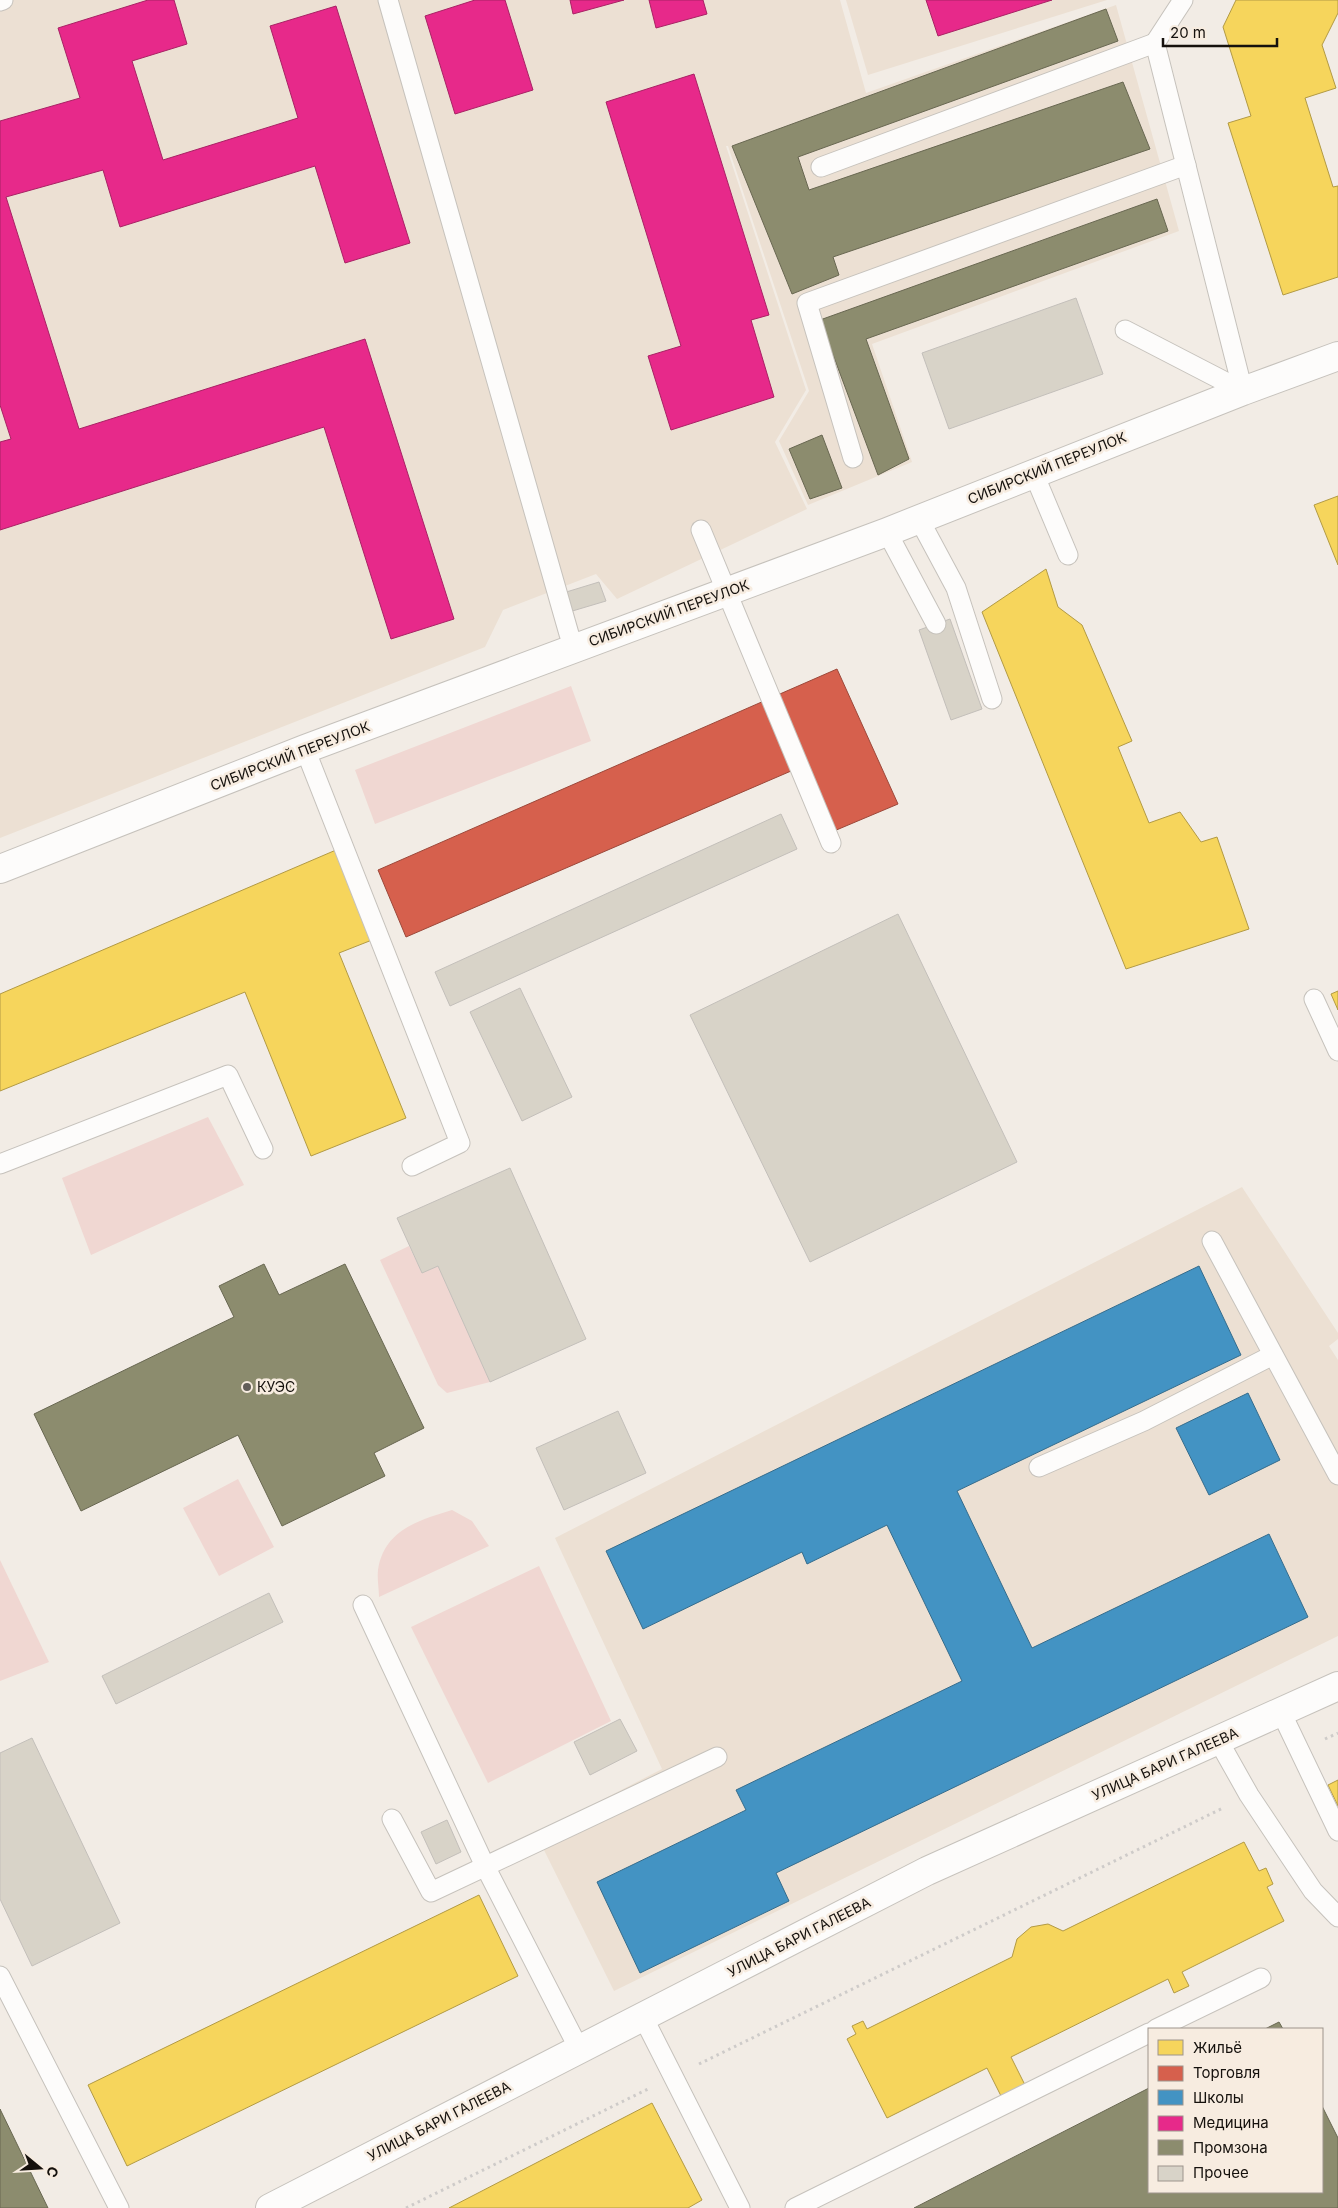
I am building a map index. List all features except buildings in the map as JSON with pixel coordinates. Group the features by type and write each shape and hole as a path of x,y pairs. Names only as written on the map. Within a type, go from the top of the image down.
{"street":[{"name":"СИБИРСКИЙ ПЕРЕУЛОК","path":"0,870 305,749 887,532 1244,391 1338,356"},
{"name":"УЛИЦА БАРИ ГАЛЕЕВА","path":"270,2208 927,1871 1338,1686"}],"lane":[{"path":"388,0 569,634 575,648"},
{"path":"822,167 1155,43 1183,0"},
{"path":"1155,43 1244,391"},
{"path":"853,458 807,302 1186,165"},
{"path":"1126,330 1244,391"},
{"path":"1034,474 1068,555"},
{"path":"919,519 956,588 992,699"},
{"path":"701,530 725,592 831,843"},
{"path":"887,532 936,624"},
{"path":"305,749 460,1144 412,1166"},
{"path":"1314,999 1338,1051"},
{"path":"0,1164 228,1075 263,1149"},
{"path":"1212,1241 1338,1475"},
{"path":"1039,1467 1144,1421 1273,1355"},
{"path":"363,1605 485,1866 579,2050"},
{"path":"1281,1712 1338,1831"},
{"path":"1218,1740 1249,1795 1313,1891 1338,1917"},
{"path":"392,1819 430,1892 717,1757"},
{"path":"0,1976 118,2208"},
{"path":"1158,2028 1261,1978"},
{"path":"643,2017 740,2208"},
{"path":"795,2208 1148,2033"}],"path":[{"path":"1300,1751 1338,1733"},
{"path":"406,2208 1249,1795"}],"shaded area":[{"path":"0,0 840,0 866,93 1116,5 1179,231 872,344 912,462 808,505 779,441 809,391 728,146 726,146 806,390 775,442 807,509 617,599 596,574 503,610 485,647 0,838"},
{"path":"846,0 1107,0 868,75"},
{"path":"571,686 591,741 375,824 355,770"},
{"path":"208,1117 244,1185 91,1255 62,1178"},
{"path":"1242,1187 1338,1333 1338,1339 1329,1346 1338,1360 1338,1636 614,1991 536,1834 662,1769 555,1538"},
{"path":"409,1246 422,1273 438,1266 490,1382 447,1393 438,1385 380,1260"},
{"path":"238,1479 274,1547 219,1576 183,1508"},
{"path":"452,1510 472,1521 489,1546 379,1597 378,1570 387,1545 395,1536 416,1523"},
{"path":"0,1560 49,1662 0,1681"},
{"path":"539,1566 611,1721 488,1783 411,1627"}],"place":[{"name":"КУЭС","path":"247,1387"}]}
